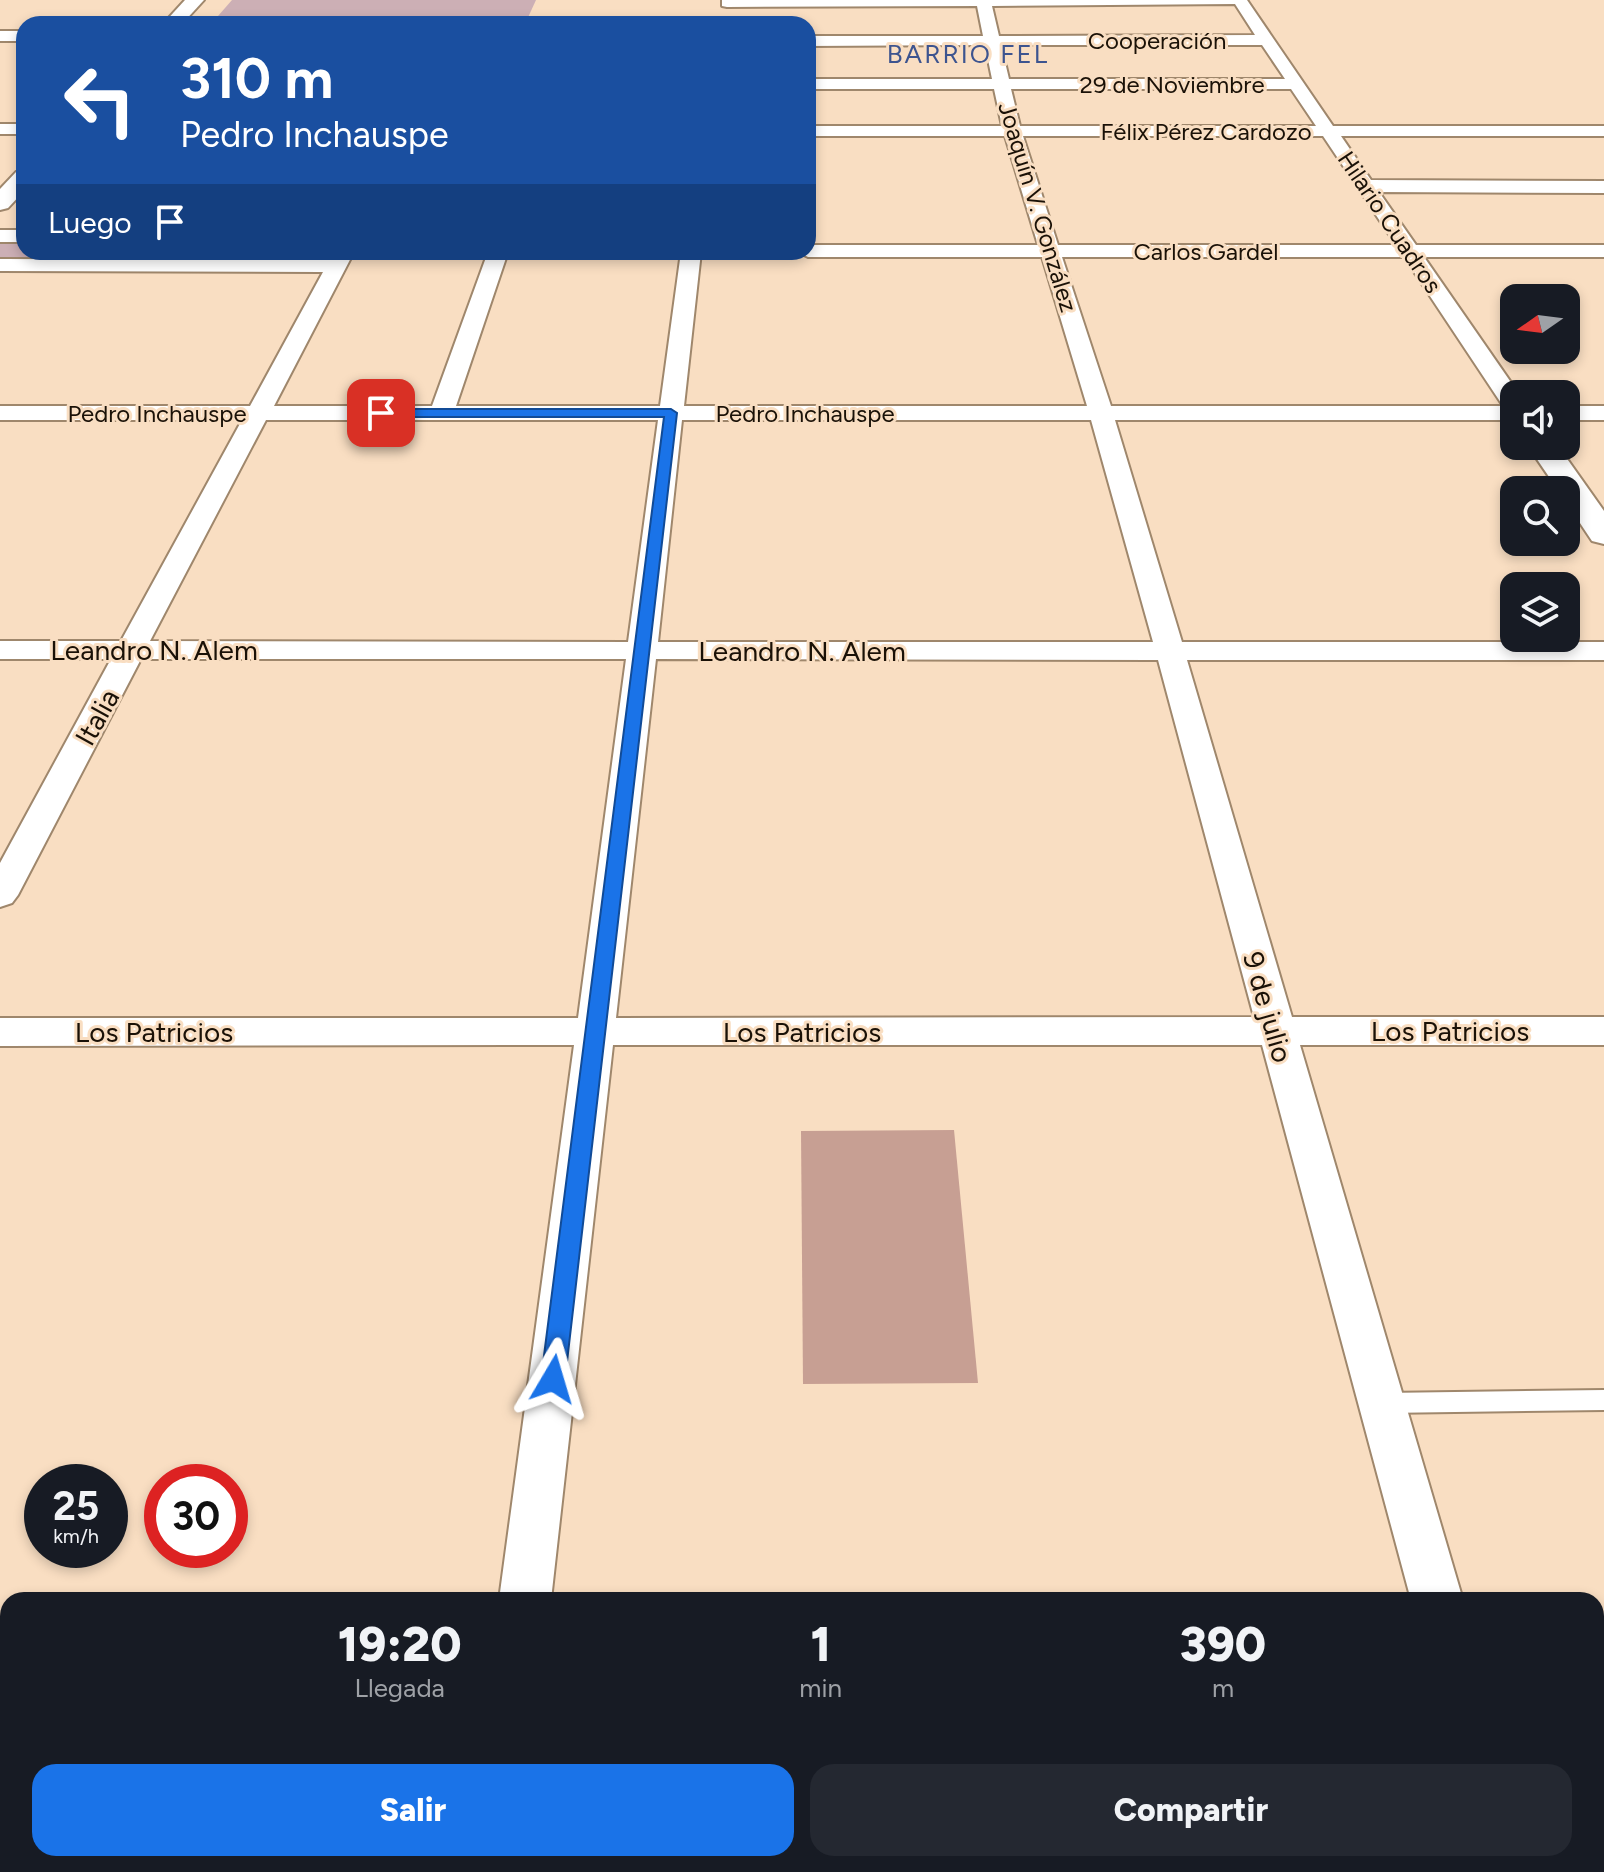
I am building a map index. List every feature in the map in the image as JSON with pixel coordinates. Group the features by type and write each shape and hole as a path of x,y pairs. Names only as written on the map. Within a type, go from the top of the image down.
{"main road":[{"path":"180,16 195,0"},
{"path":"1553,460 1604,534"}],"street":[{"path":"727,2 1240,0"},
{"name":"Hilario Cuadros","path":"1240,0 1500,384"},
{"name":"Joaquín V. González","path":"983,1 1012,131 1101,413"},
{"name":"Cooperación","path":"816,41 1267,40"},
{"name":"29 de Noviembre","path":"816,84 1297,84"},
{"name":"Félix Pérez Cardozo","path":"816,131 1604,131"},
{"path":"1365,186 1604,187"},
{"name":"Carlos Gardel","path":"816,251 1604,251"},
{"path":"0,265 283,260"},
{"name":"Italia","path":"0,895 261,413 339,260"},
{"path":"441,413 495,260"},
{"path":"526,1592 690,260"},
{"name":"Pedro Inchauspe","path":"0,413 1500,413"},
{"name":"9 de julio","path":"1101,413 1435,1592"},
{"path":"1580,413 1604,413"},
{"name":"Leandro N. Alem","path":"0,650 1604,651"},
{"name":"Los Patricios","path":"0,1032 1604,1031"}],"lane":[{"path":"1381,1403 1604,1400"}],"shaded area":[{"path":"232,0 536,0 529,16 218,16"},
{"path":"0,243 16,243 16,259 0,259"}],"building":[{"path":"954,1130 978,1383 803,1384 801,1131"}],"district":[{"name":"BARRIO FEL","path":"968,54"}],"route":[{"path":"381,413 671,413 553,1379"}]}
